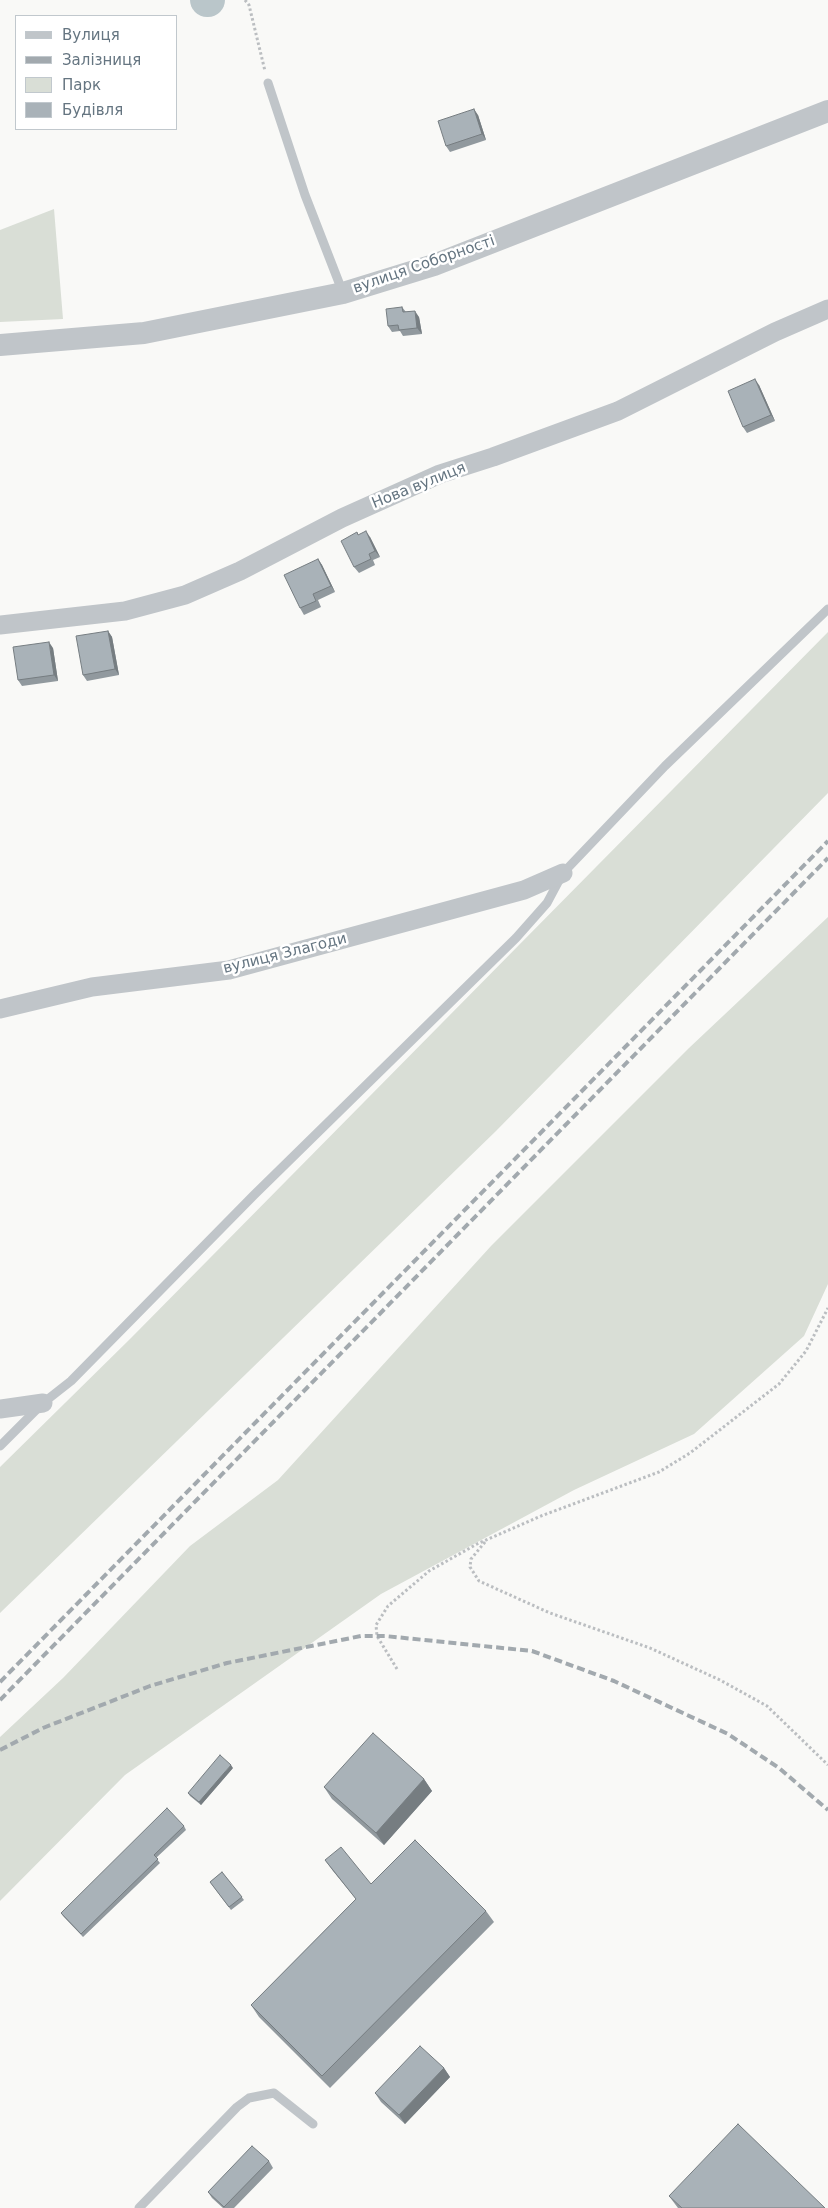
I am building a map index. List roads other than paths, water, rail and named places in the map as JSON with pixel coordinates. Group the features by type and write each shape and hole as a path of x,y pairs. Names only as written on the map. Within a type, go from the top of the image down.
{"street":[{"name":"вулиця Соборності","path":"0,345 144,332 343,293 434,265 828,111"},
{"name":"Нова вулиця","path":"0,625 125,611 185,595 240,571 342,518 440,474 618,411 775,332 828,309"},
{"name":"вулиця Злагоди","path":"0,1009 92,987 229,970 524,890 564,873"},
{"path":"0,1409 43,1403"}],"lane":[{"path":"268,83 305,195 343,293"},
{"path":"0,1446 43,1403 71,1381 261,1188 516,938 548,903 564,873 665,766 828,610"},
{"path":"139,2208 237,2107 249,2098 274,2093 313,2124"}],"railway":[{"path":"0,1682 828,841"},
{"path":"0,1700 828,858"},
{"path":"0,1750 43,1728 150,1686 227,1663 361,1636 385,1636 532,1651 614,1681 728,1734 779,1768 828,1810"}]}
